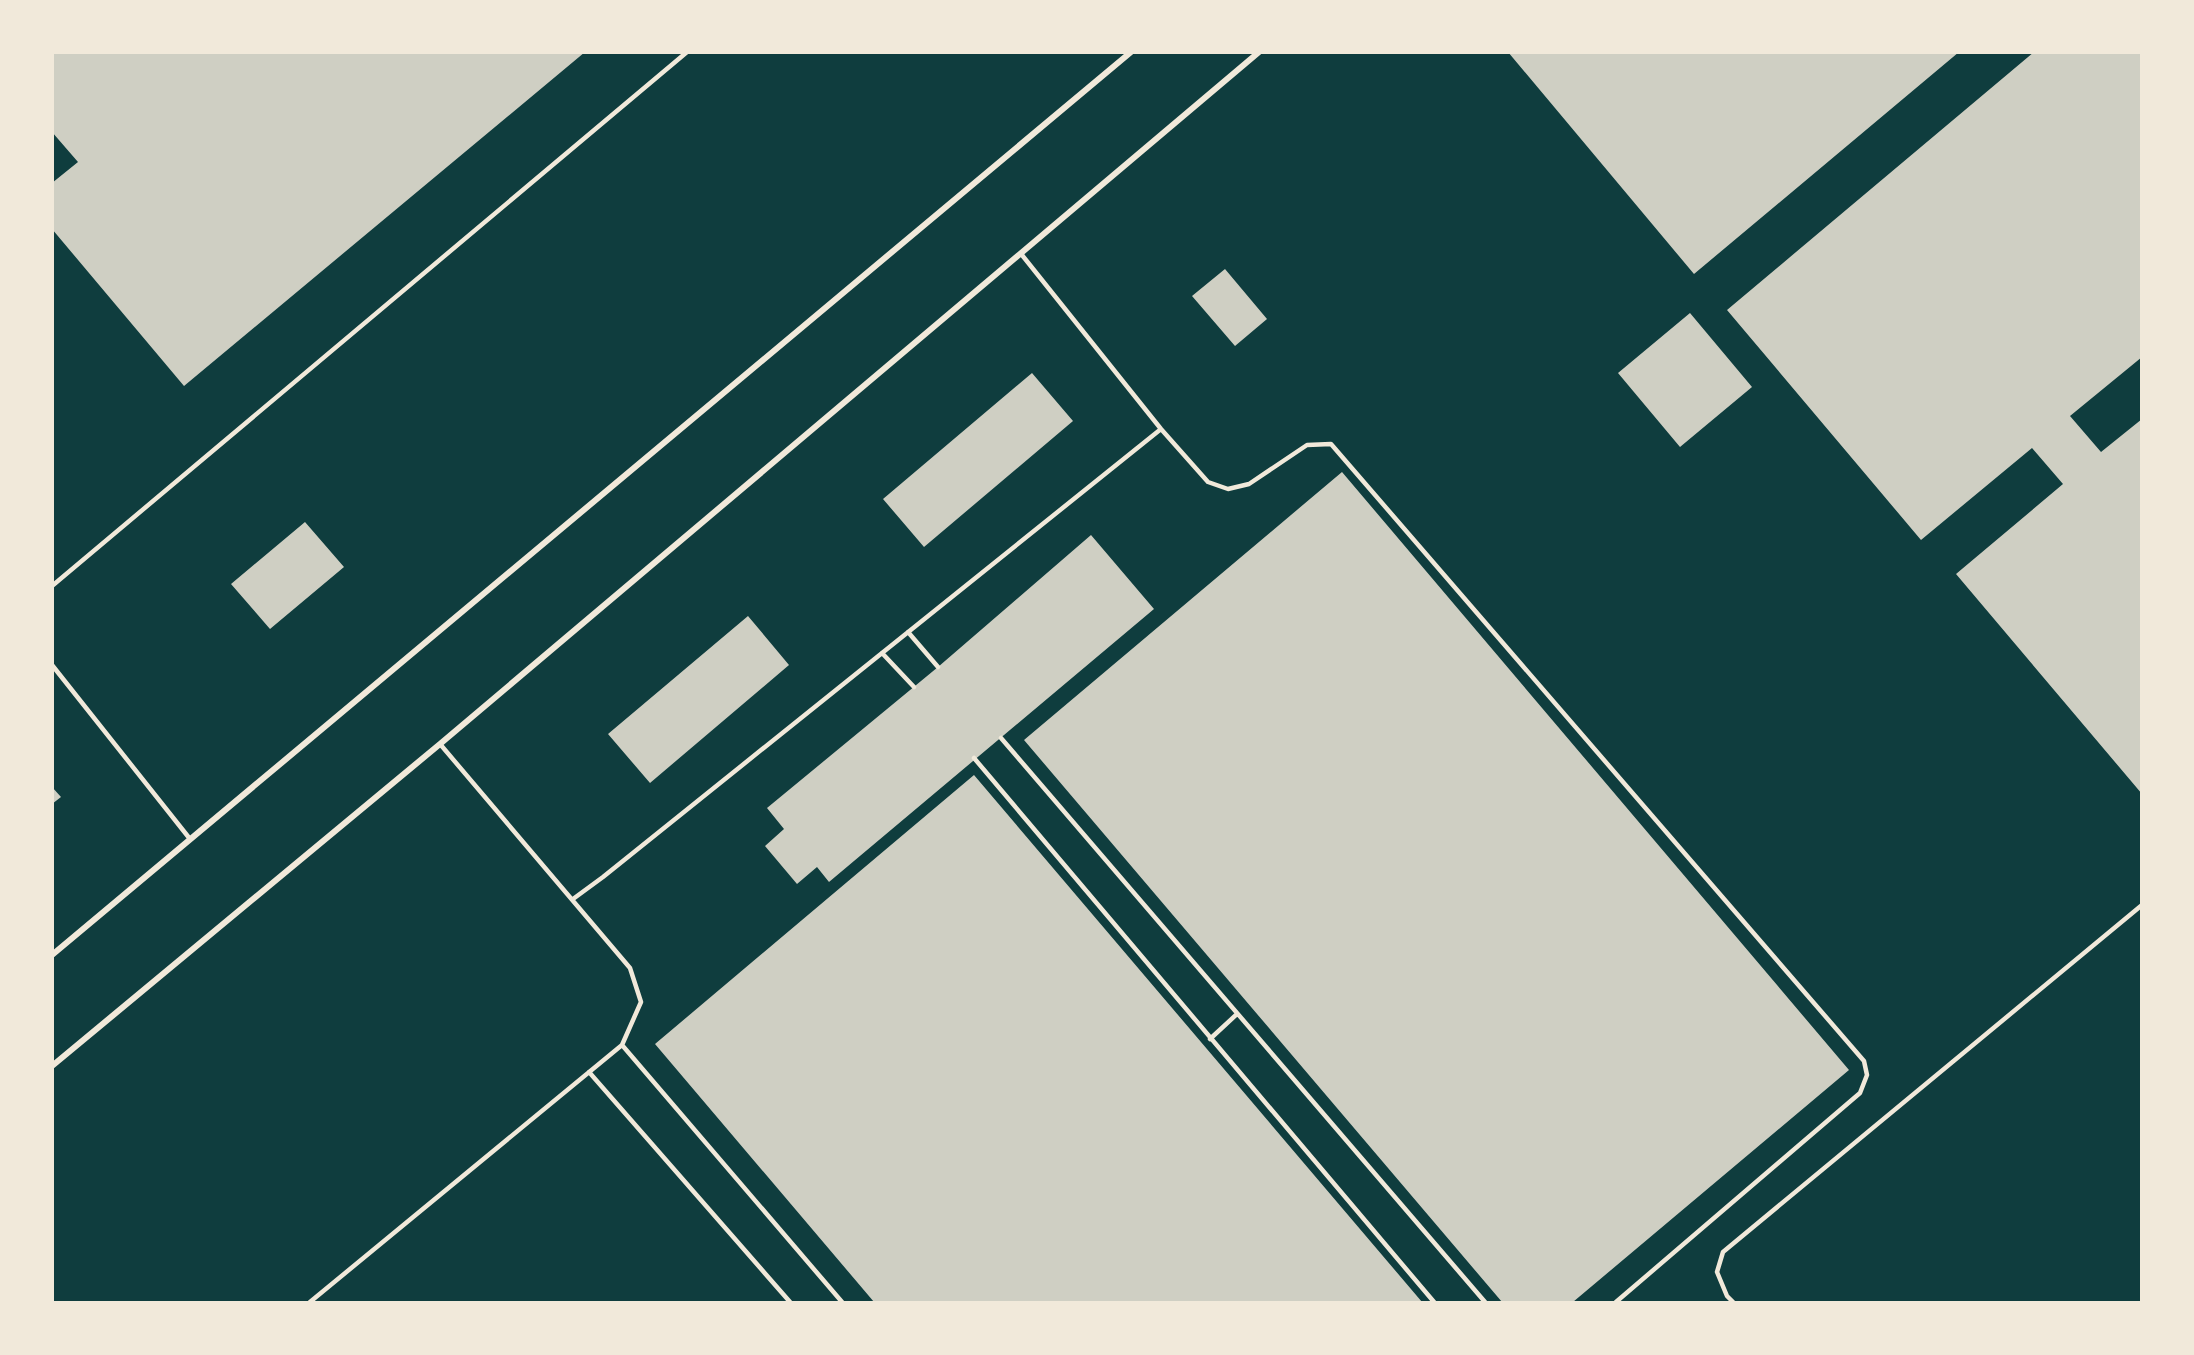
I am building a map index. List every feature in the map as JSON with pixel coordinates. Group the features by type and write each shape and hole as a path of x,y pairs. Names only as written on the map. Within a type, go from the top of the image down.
{"street":[{"path":"52,955 1131,52"},
{"path":"52,1066 440,744 1022,255 1259,52"}],"lane":[{"path":"52,586 687,52"},
{"path":"1022,255 1161,429 1208,482 1228,489 1250,484 1307,445 1330,444 1864,1061 1867,1075 1860,1093 1616,1302"},
{"path":"573,898 603,877 1161,429"},
{"path":"908,632 938,667"},
{"path":"882,653 914,687"},
{"path":"52,665 190,840"},
{"path":"1001,738 1485,1302"},
{"path":"310,1302 622,1045 641,1002 630,968 573,898 440,744"},
{"path":"974,758 1434,1302"},
{"path":"1733,1302 1727,1296 1717,1272 1723,1252 2142,905"},
{"path":"1210,1039 1237,1014"},
{"path":"622,1045 842,1302"},
{"path":"589,1072 790,1302"}],"building":[{"path":"52,52 585,52 184,386 52,229 52,183 78,162 52,132"},
{"path":"1508,52 1959,52 1694,274"},
{"path":"2034,52 2142,52 2142,357 2070,416 2101,452 2142,419 2142,794 1956,574 2063,484 2032,448 1921,540 1727,310"},
{"path":"1225,269 1267,319 1235,346 1192,296"},
{"path":"1690,313 1752,387 1680,447 1618,373"},
{"path":"1032,373 1073,421 924,547 883,499"},
{"path":"1342,472 1849,1070 1573,1302 1502,1302 1024,740"},
{"path":"305,522 344,567 270,629 231,584"},
{"path":"1091,535 1154,609 829,882 817,867 797,884 765,846 784,829 767,808 938,667"},
{"path":"748,616 789,665 650,783 608,734"},
{"path":"974,775 1422,1302 874,1302 655,1044"},
{"path":"52,787 61,797 52,804"}]}
